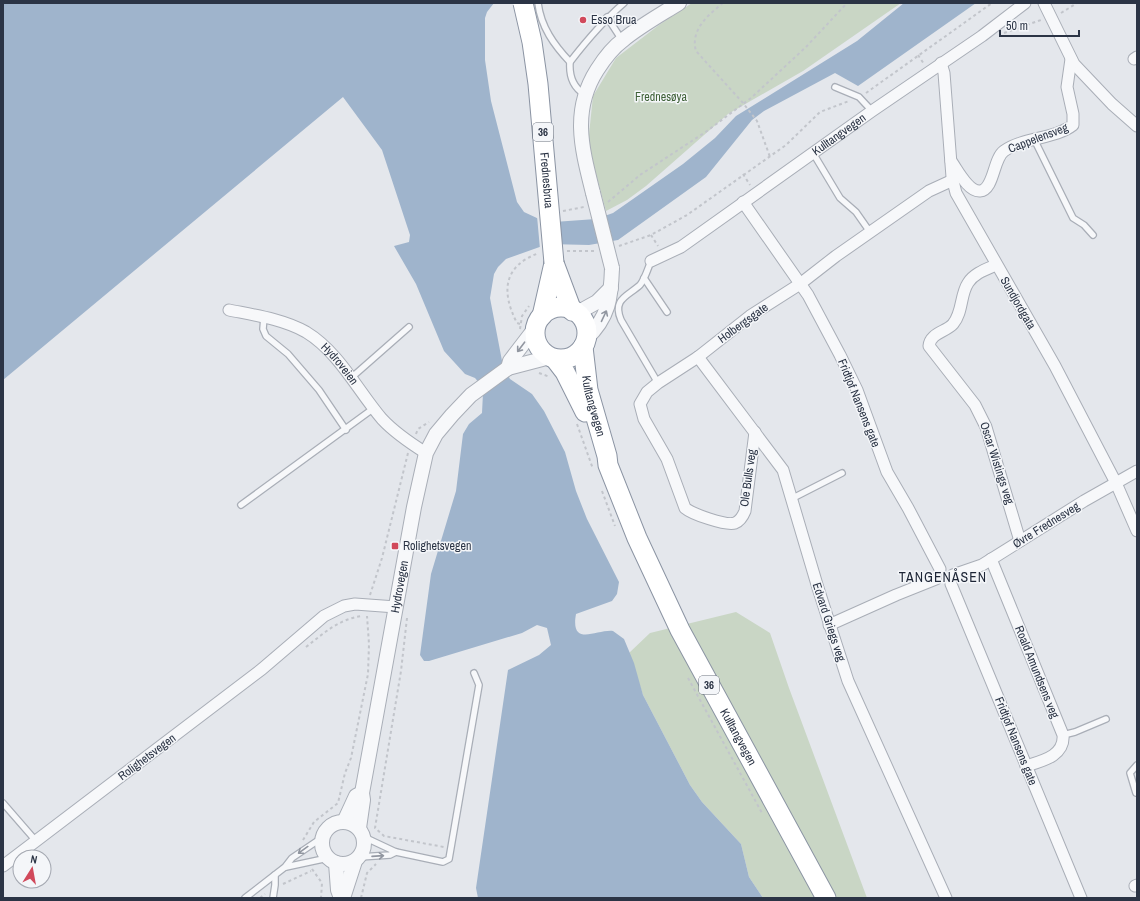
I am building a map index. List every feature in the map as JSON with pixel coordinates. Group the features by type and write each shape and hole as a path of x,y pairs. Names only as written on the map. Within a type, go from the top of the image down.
{"highway":[{"name":"Frednesbrua","path":"523,3 532,42 538,84 554,263"},
{"name":"36","path":"554,263 574,312 585,325 584,343"},
{"name":"36","path":"552,358 539,348 536,341 532,319 554,263"},
{"path":"532,319 556,308 564,308 574,312"},
{"path":"552,358 571,357 584,343"},
{"name":"Kulltangvegen","path":"584,343 588,390 607,456 608,465 637,538 680,630 826,898"},
{"name":"Kulltangvegen","path":"552,358 565,372 576,392 602,458 608,465"}],"street":[{"path":"584,343 606,314 611,288 612,268 597,198 583,154 580,116 584,94 602,61 622,40 679,3"},
{"name":"Kulltangvegen","path":"651,261 681,247 872,111 982,36 1025,3"},
{"path":"1044,3 1071,59 1081,72 1137,126"},
{"name":"Cappelensveg","path":"951,161 968,184 975,190 984,190 989,183 996,161 1003,151 1034,139 1063,131 1073,125 1073,114 1067,88 1071,59"},
{"name":"Sundjordgata","path":"941,64 944,73 953,180 960,201 1055,366 1116,483 1137,530"},
{"name":"Holbergsgate","path":"690,513 685,508 663,449 641,412 640,404 643,398 658,383 698,357 750,316 800,284 870,232 929,191 953,180"},
{"name":"Fridtjof Nansens gate","path":"743,202 800,284 850,374 887,472 908,508 938,574"},
{"name":"Oscar Wistings veg","path":"996,264 978,273 968,283 957,318 952,325 933,337 929,346 975,405 983,421 992,444 1020,541"},
{"path":"574,312 597,302 611,288"},
{"name":"Hydroveien","path":"229,310 264,317 292,325 306,332 327,350 351,378 383,420 412,444 426,453"},
{"path":"532,319 510,361 508,368 552,358"},
{"name":"Edvard Griegs veg","path":"698,357 783,470 793,498 807,552 848,681 946,898"},
{"name":"Hydrovegen","path":"362,833 362,793 417,492 426,453 436,434 471,395 508,368"},
{"name":"Ole Bulls veg","path":"690,513 729,524 735,523 742,516 744,511 755,432"},
{"name":"Øvre Frednesveg","path":"952,579 991,560 1137,471"},
{"name":"Roald Amundsens veg","path":"991,560 1063,734"},
{"path":"830,625 948,569 952,579 942,586 938,574"},
{"name":"Fridtjof Nansens gate","path":"952,579 1026,766 1081,898"},
{"name":"Rolighetsvegen","path":"3,866 262,669 324,616 344,606 369,604 396,607"},
{"path":"1026,766 1046,759 1058,752 1064,740 1063,734"},
{"name":"Hydrovegen","path":"344,822 356,796 362,793"},
{"path":"344,822 352,823 362,833 364,848 357,859 342,898 338,890 332,861 323,848 323,837 330,826 344,822"},
{"path":"332,861 346,864 357,859"}],"lane":[{"path":"538,3 540,17 552,42 570,62 572,78 577,90 584,94"},
{"path":"570,62 607,17 624,3"},
{"path":"607,17 622,40"},
{"path":"835,87 851,92 859,97 872,111"},
{"path":"1034,139 1073,218 1084,225 1093,235"},
{"path":"813,154 840,198 856,212 870,232"},
{"path":"651,261 640,284 622,299 618,312 620,320 658,383"},
{"path":"644,278 667,312"},
{"path":"264,317 263,329 266,336 288,354 314,384 346,430"},
{"path":"351,378 409,328"},
{"path":"241,505 346,430 374,408"},
{"path":"793,498 842,473"},
{"path":"362,833 396,852 446,862 449,859 452,849 479,685 474,673"},
{"path":"1063,734 1075,732 1106,719"},
{"path":"1136,793 1130,773 1137,765"},
{"path":"3,803 36,841"},
{"path":"245,898 285,867 292,858 323,837"},
{"path":"357,859 390,855 396,852"},
{"path":"285,867 332,861"},
{"path":"273,898 275,875"}],"path":[{"path":"723,3 709,15 697,31 694,40 699,55 743,103 757,121 770,157"},
{"path":"597,198 608,202 640,175 707,131 765,86 806,47 847,3"},
{"path":"632,243 651,235 687,215 786,145 820,112 859,97 992,3"},
{"path":"1004,33 1050,17 1077,3"},
{"path":"743,174 756,193"},
{"path":"558,212 588,207"},
{"path":"532,319 522,316 532,319"},
{"path":"338,803 345,773 351,758 368,674 370,644 367,615 370,590 382,558 407,454 418,429 433,419"},
{"path":"407,618 401,671 375,828 384,836 452,849"},
{"path":"260,898 275,888 312,870"},
{"path":"362,898 366,873"},
{"path":"321,898 323,885"}],"green space":[{"name":"Frednesøya","path":"692,3 901,3 803,71 728,114 646,186 627,200 606,211 588,144 593,96 616,58 659,25"},
{"path":"736,612 770,633 867,898 763,898 749,877 741,844 702,802 690,785 643,695 629,653 650,633"}],"water":[{"path":"3,3 494,3 487,12 485,18 485,60 491,101 517,202 524,212 539,219 554,222 596,219 613,213 683,164 715,138 736,116 857,41 904,3 976,3 858,86 835,73 764,111 752,120 706,177 618,240 589,245 548,244 506,259 498,267 494,274 490,298 503,366 510,379 532,394 544,411 565,452 576,491 587,519 619,582 617,594 612,601 576,614 575,624 577,631 581,634 586,634 613,631 624,639 634,663 643,695 690,785 702,802 741,844 749,877 763,898 478,898 476,888 508,670 539,655 551,645 547,628 537,625 522,633 429,661 424,661 420,655 431,574 456,491 463,434 469,424 482,413 483,393 481,385 475,378 465,374 444,351 416,284 394,246 409,242 410,235 382,150 343,97 3,380"}],"pier":[{"path":"537,216 554,220 548,246 540,249"}],"place":[{"name":"Esso Brua","path":"583,20"},
{"name":"Rolighetsvegen","path":"395,546"}],"district":[{"name":"TANGENÅSEN","path":"943,577"}]}
